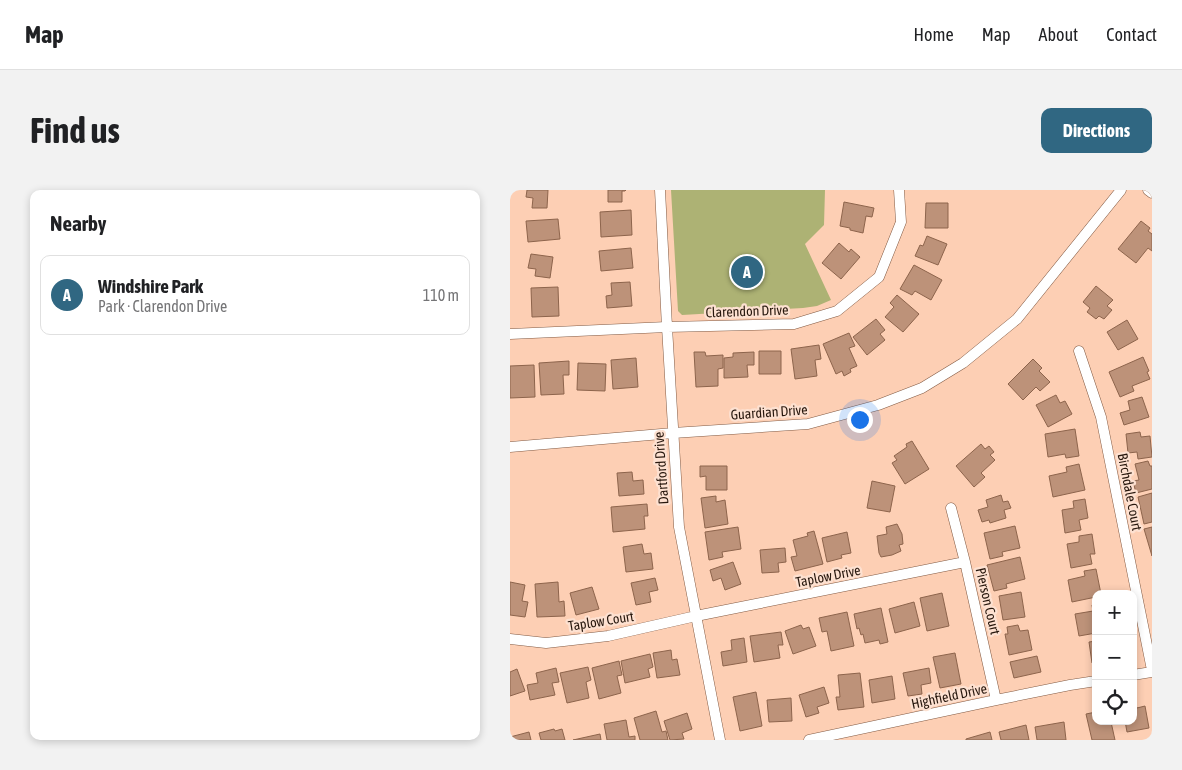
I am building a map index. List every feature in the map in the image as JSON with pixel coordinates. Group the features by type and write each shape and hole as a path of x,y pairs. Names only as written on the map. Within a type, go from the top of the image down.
{"street":[{"name":"Dartford Drive","path":"660,190 666,327 679,527 720,740"},
{"name":"Clarendon Drive","path":"510,334 666,327 794,324 837,312 879,277 901,222 899,190"},
{"name":"Guardian Drive","path":"510,447 808,424 878,405 922,388 963,363 1016,318 1121,190"},
{"path":"1148,190 1152,193"},
{"name":"Birchdale Court","path":"1079,351 1101,417 1152,671"},
{"name":"Pierson Court","path":"951,508 996,700"},
{"name":"Taplow Drive","path":"696,616 965,562"},
{"name":"Taplow Court","path":"510,639 546,643 608,636 696,616"},
{"path":"1137,674 1152,671"},
{"name":"Highfield Drive","path":"809,740 1092,682"}],"green space":[{"path":"671,190 825,190 824,225 805,244 831,300 817,306 803,308 682,315 678,311"}],"building":[{"path":"527,190 548,190 547,208 532,208 533,198 526,197"},
{"path":"608,190 626,190 622,191 622,202 608,202"},
{"path":"844,202 874,208 872,217 866,216 863,233 840,226"},
{"path":"926,203 948,203 948,228 925,228"},
{"path":"631,210 632,235 601,237 600,212"},
{"path":"558,219 560,239 528,242 526,221"},
{"path":"1141,221 1150,228 1148,231 1152,234 1152,251 1148,248 1136,263 1118,249"},
{"path":"927,236 947,244 938,265 915,256 920,245 923,246"},
{"path":"839,243 849,252 851,249 860,257 841,279 822,263"},
{"path":"631,248 633,268 601,271 599,251"},
{"path":"531,254 553,257 550,278 535,276 536,269 528,268"},
{"path":"914,265 942,280 931,300 915,291 912,295 900,289"},
{"path":"630,282 632,306 607,308 606,296 612,295 611,283"},
{"path":"1096,286 1113,300 1107,306 1112,310 1104,319 1099,316 1096,319 1087,312 1090,308 1083,302"},
{"path":"558,287 559,316 532,317 531,288"},
{"path":"897,295 919,314 903,332 885,317 894,307 890,303"},
{"path":"876,319 885,330 880,334 885,340 867,355 853,337"},
{"path":"1127,320 1138,339 1118,350 1107,332"},
{"path":"849,333 855,346 849,348 857,366 850,369 851,372 844,376 842,371 836,374 823,344"},
{"path":"819,345 821,359 815,360 817,376 795,379 791,349"},
{"path":"759,351 781,351 781,374 759,374"},
{"path":"694,352 705,352 706,356 723,355 723,368 718,369 718,386 696,387"},
{"path":"754,352 754,365 747,365 748,377 724,378 724,358 733,357 733,353"},
{"path":"1143,357 1150,379 1132,386 1134,391 1120,397 1109,372"},
{"path":"636,358 638,387 613,389 611,360"},
{"path":"1033,359 1042,368 1039,371 1050,382 1040,391 1036,387 1023,400 1008,384"},
{"path":"569,361 569,375 563,375 564,394 541,395 539,363"},
{"path":"578,363 606,364 605,391 577,390"},
{"path":"534,365 535,397 510,398 510,366"},
{"path":"1056,395 1060,403 1065,401 1072,414 1048,427 1036,405"},
{"path":"1142,397 1149,417 1124,425 1120,413 1130,410 1128,401"},
{"path":"1075,429 1079,456 1066,458 1065,454 1048,457 1045,434"},
{"path":"1140,432 1141,437 1150,436 1152,457 1138,459 1137,452 1128,453 1126,434"},
{"path":"912,441 929,469 905,484 892,463 897,460 894,456 907,447 906,444"},
{"path":"981,444 985,449 989,446 994,452 990,455 995,460 981,473 985,477 974,487 956,466"},
{"path":"1148,461 1150,466 1152,466 1152,489 1136,493 1133,481 1139,480 1135,464"},
{"path":"1079,464 1085,490 1053,497 1049,476 1067,472 1066,467"},
{"path":"700,466 727,466 727,490 706,490 706,476 700,477"},
{"path":"632,472 633,481 643,480 644,494 619,496 617,473"},
{"path":"872,481 895,486 890,512 867,508"},
{"path":"1152,493 1152,522 1144,524 1138,497"},
{"path":"1001,495 1003,502 1008,501 1011,508 1004,510 1006,518 990,523 989,520 982,522 978,510 988,507 986,500"},
{"path":"716,496 716,502 725,500 728,524 705,528 701,498"},
{"path":"1085,499 1088,518 1079,520 1081,530 1065,533 1062,510 1074,508 1073,501"},
{"path":"647,504 648,516 644,516 645,529 613,532 611,507"},
{"path":"897,524 902,534 903,544 899,545 901,551 881,557 877,536 887,534 886,527"},
{"path":"1015,526 1020,548 1002,552 1003,556 990,559 984,533"},
{"path":"738,527 741,549 722,552 723,557 709,560 705,532"},
{"path":"1152,527 1152,556 1144,529"},
{"path":"814,531 823,564 795,571 791,557 797,556 793,540 808,536 807,533"},
{"path":"847,532 851,553 841,555 842,558 827,562 822,538"},
{"path":"1092,534 1095,554 1090,554 1092,564 1071,568 1067,544 1079,542 1079,536"},
{"path":"642,544 644,554 651,553 653,569 626,572 623,547"},
{"path":"785,548 786,562 778,563 779,572 762,573 760,550"},
{"path":"1020,557 1025,579 1006,584 1007,588 994,591 987,565"},
{"path":"733,562 741,584 725,590 721,578 713,581 710,570"},
{"path":"1096,569 1100,590 1092,590 1092,598 1072,602 1068,580 1085,576 1084,571"},
{"path":"655,578 658,590 649,592 651,602 636,605 631,583"},
{"path":"510,582 525,585 522,601 528,602 525,617 510,615"},
{"path":"558,582 559,602 564,601 565,616 537,617 535,584"},
{"path":"592,587 599,609 576,615 570,593"},
{"path":"1021,592 1025,617 1003,620 999,596"},
{"path":"942,593 949,626 927,631 920,598"},
{"path":"914,602 920,626 895,633 889,609"},
{"path":"881,608 888,642 880,644 879,640 865,643 863,634 861,635 859,628 857,629 854,614"},
{"path":"1092,611 1092,634 1079,636 1075,614"},
{"path":"847,612 854,646 831,651 827,631 822,632 819,618"},
{"path":"801,625 803,629 809,627 816,646 793,654 785,631"},
{"path":"1018,625 1020,631 1028,630 1032,650 1009,655 1005,634 1008,634 1007,627"},
{"path":"781,632 783,645 778,645 780,658 754,662 750,636"},
{"path":"744,638 747,662 723,666 721,652 732,650 731,640"},
{"path":"1089,642 1092,642 1092,663"},
{"path":"671,650 672,660 677,659 680,675 657,678 653,653"},
{"path":"955,653 961,684 940,688 933,657"},
{"path":"650,654 653,667 648,669 650,677 625,683 621,661"},
{"path":"1037,656 1041,672 1014,678 1010,662"},
{"path":"619,661 622,675 617,676 621,693 599,699 592,668"},
{"path":"588,667 591,680 586,682 589,698 567,703 560,673"},
{"path":"556,668 559,682 552,683 555,695 530,700 527,685 538,683 536,673"},
{"path":"929,668 931,683 921,685 922,694 908,696 903,673"},
{"path":"517,669 525,691 510,696 510,672"},
{"path":"860,673 864,707 838,710 836,697 840,697 838,675"},
{"path":"892,676 895,699 872,703 869,680"},
{"path":"824,687 829,703 817,707 819,713 806,717 799,695"},
{"path":"756,692 762,726 740,731 733,697"},
{"path":"791,698 792,721 769,722 767,700"},
{"path":"1145,706 1149,728 1127,732 1126,725 1137,725 1137,708"},
{"path":"656,711 662,732 666,731 668,740 640,740 634,718"},
{"path":"687,713 692,729 682,733 684,739 670,740 664,721"},
{"path":"1092,713 1092,725 1112,725 1115,740 1092,740 1086,714"},
{"path":"626,720 629,737 635,736 635,740 607,740 604,724"},
{"path":"1064,722 1066,740 1037,740 1035,727"},
{"path":"1026,725 1029,740 1001,740 999,732"},
{"path":"554,729 555,731 562,729 565,740 541,740 539,733"},
{"path":"529,732 531,740 510,740 510,737"},
{"path":"990,732 992,740 966,740 966,739"},
{"path":"600,734 601,740 573,740"}],"place":[{"name":"Windshire Park","path":"747,272"}]}
